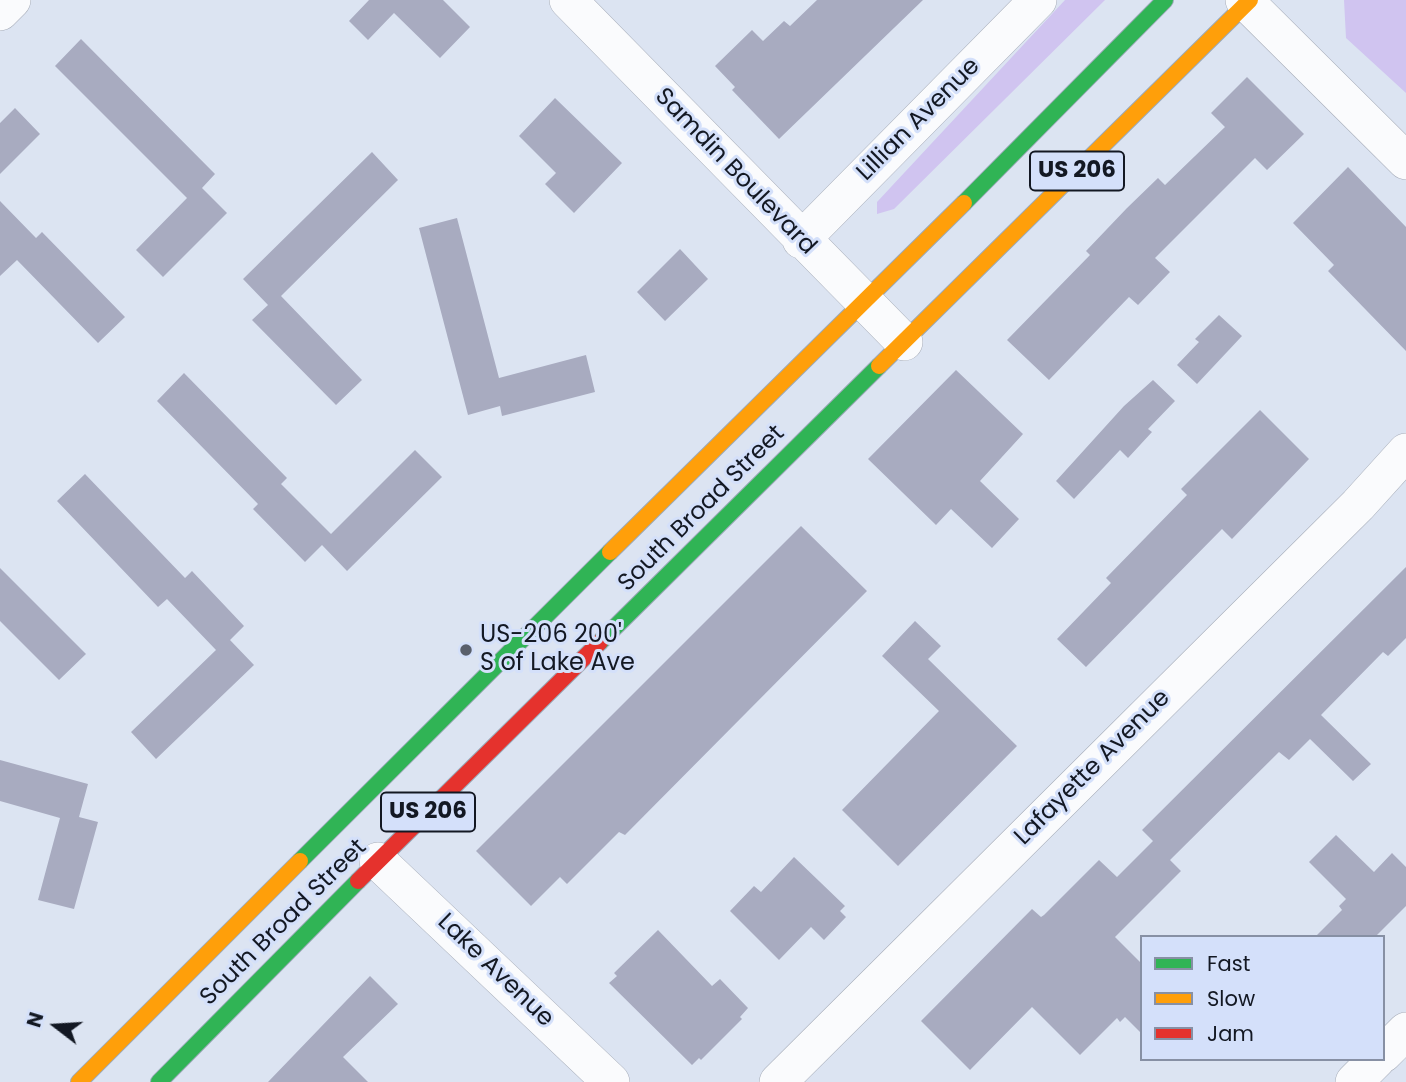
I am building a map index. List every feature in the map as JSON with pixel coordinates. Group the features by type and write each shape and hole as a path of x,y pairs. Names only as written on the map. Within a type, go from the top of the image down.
{"main road":[{"name":"South Broad Street","path":"79,1082 698,464 864,305 1165,0"},
{"name":"South Broad Street","path":"159,1082 378,861 1247,1"}],"street":[{"path":"0,12 12,0"},
{"name":"Samdin Boulevard","path":"568,0 864,305 904,342"},
{"name":"Lillian Avenue","path":"801,240 1038,0"},
{"path":"1247,1 1406,161"},
{"name":"Lafayette Avenue","path":"778,1082 1358,505 1406,452"},
{"name":"Lake Avenue","path":"378,861 611,1082"},
{"path":"1385,1052 1406,1031"},
{"path":"1354,1082 1375,1061"}],"shaded area":[{"path":"1065,0 1105,0 894,209 877,214 877,202"},
{"path":"1344,0 1406,0 1406,93 1346,38"}],"building":[{"path":"369,0 443,0 470,27 440,58 394,13 368,40 349,21"},
{"path":"817,0 923,0 779,139 732,90 735,87 715,66 752,30 763,41 784,21 790,26"},
{"path":"81,39 215,174 202,188 227,213 163,277 136,250 187,198 55,66"},
{"path":"1247,77 1304,134 1267,170 1255,158 1155,258 1170,272 1138,305 1129,297 1049,380 1007,340 1090,255 1086,251 1127,208 1158,178 1165,185 1225,127 1211,113"},
{"path":"555,98 622,163 574,213 545,184 556,173 519,136"},
{"path":"15,108 40,134 0,174 0,123"},
{"path":"372,152 398,180 281,296 362,380 336,405 252,320 268,305 243,279"},
{"path":"1348,167 1406,227 1406,351 1328,271 1334,265 1293,223"},
{"path":"0,201 36,238 42,232 125,317 98,343 17,260 0,276"},
{"path":"457,218 499,378 586,355 595,392 502,416 500,406 468,415 419,228"},
{"path":"680,249 708,279 665,321 637,292"},
{"path":"1219,315 1242,336 1197,384 1177,365 1199,342 1195,339"},
{"path":"956,370 1023,434 980,481 1019,519 992,548 951,509 936,525 868,459"},
{"path":"184,373 287,478 281,484 331,534 415,450 442,477 347,571 322,545 305,562 253,509 258,504 157,401"},
{"path":"1153,380 1175,401 1148,429 1152,432 1128,458 1120,450 1074,499 1056,481 1124,406"},
{"path":"1260,410 1309,459 1232,539 1222,529 1086,667 1057,639 1111,583 1106,578 1187,495 1181,489"},
{"path":"85,474 185,578 192,571 244,626 230,640 254,665 156,759 131,732 216,650 167,599 158,607 57,501"},
{"path":"801,526 867,591 625,835 619,832 567,884 560,877 531,906 476,851"},
{"path":"1406,567 1406,638 1388,656 1383,652 1321,715 1371,764 1353,781 1310,739 1289,760 1279,752 1170,860 1181,871 1115,937 1140,962 1140,1032 1125,1017 1120,1022 1117,1018 1080,1055 1032,1007 970,1070 921,1021 1032,909 1041,917 1044,915 1099,860 1117,877 1153,841 1142,830"},
{"path":"0,568 86,654 59,680 0,621"},
{"path":"915,621 941,646 928,659 1017,746 898,866 842,810 939,711 882,656"},
{"path":"0,760 88,784 79,817 98,822 74,909 38,900 60,818 0,801"},
{"path":"1336,835 1374,872 1392,853 1406,867 1406,906 1377,935 1317,935 1342,910 1339,906 1346,899 1309,862"},
{"path":"794,857 845,906 840,911 846,917 824,940 811,927 779,960 730,911 754,886 761,892"},
{"path":"658,930 712,986 720,979 748,1008 740,1017 742,1019 701,1060 699,1058 692,1065 609,983 617,976 614,973"},
{"path":"370,976 398,1004 343,1057 368,1082 268,1082"}],"traffic: fast":[{"path":"964,203 1165,0"},
{"path":"600,642 879,366"},
{"path":"300,861 610,552"},
{"path":"159,1082 358,881"}],"traffic: slow":[{"path":"879,366 1250,0"},
{"path":"610,552 964,203"},
{"path":"79,1082 300,861"}],"traffic: jam":[{"path":"358,881 600,642"}],"place":[{"name":"US-206 200' S of Lake Ave","path":"466,650"}]}
